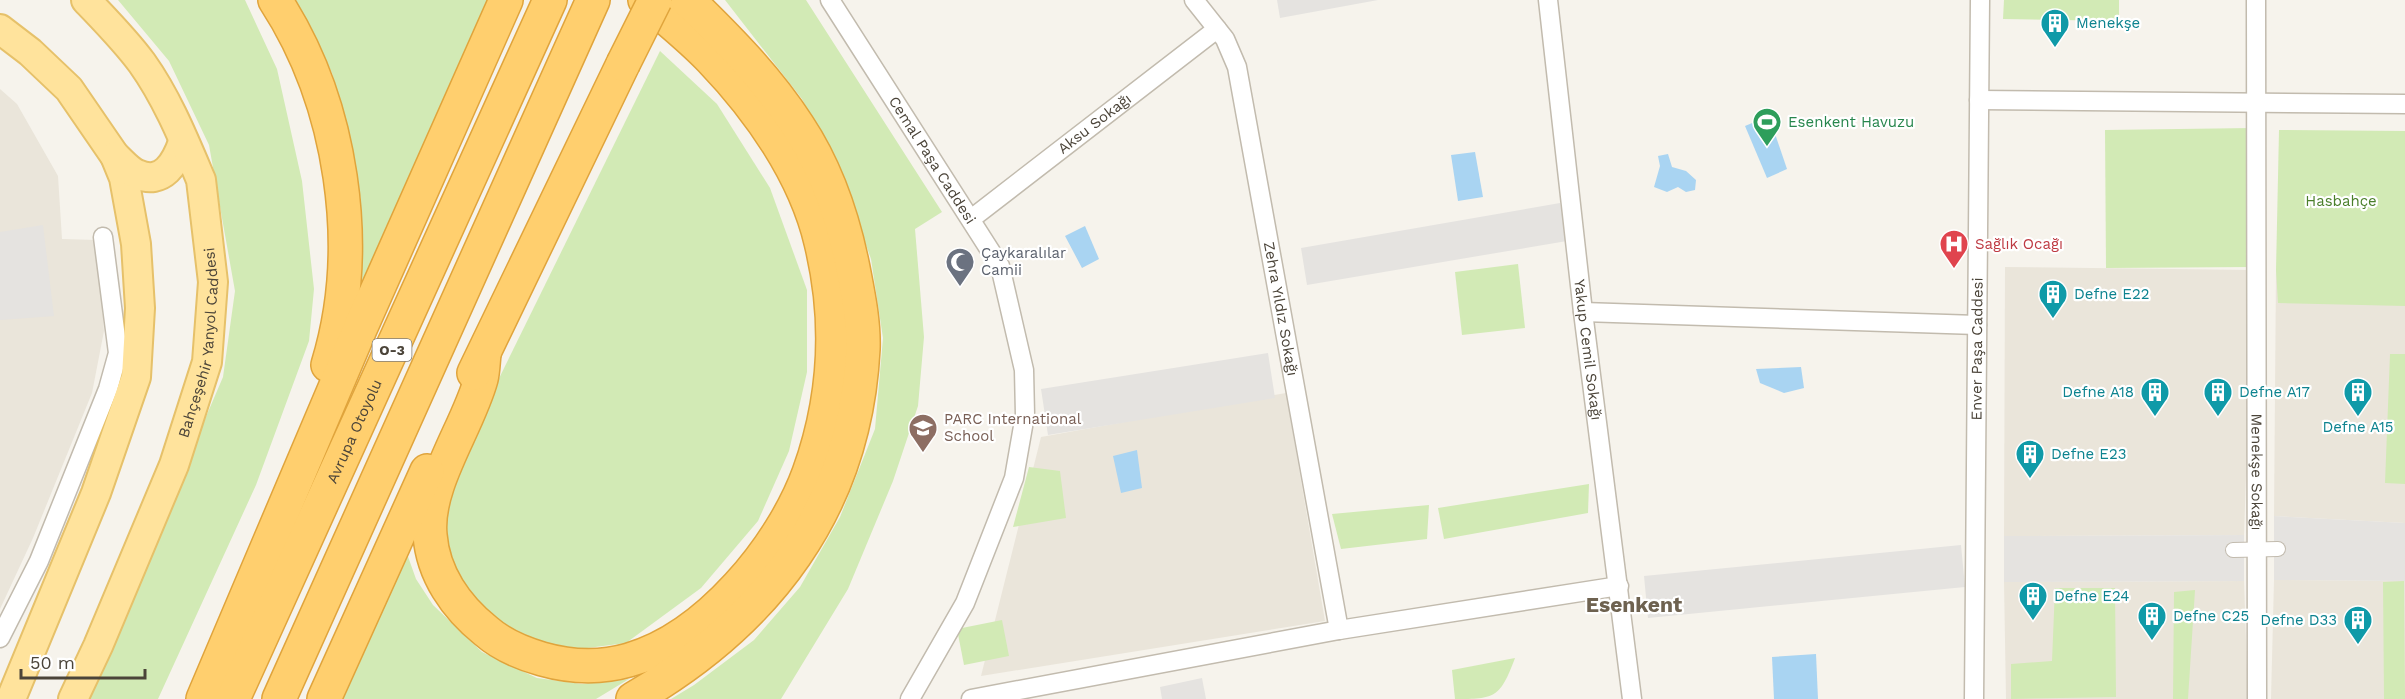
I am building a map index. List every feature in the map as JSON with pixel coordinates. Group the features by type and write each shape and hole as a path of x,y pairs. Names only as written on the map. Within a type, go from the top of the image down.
{"highway":[{"path":"254,582 264,538 326,375 340,316 345,277 340,188 326,107 310,63 291,25 275,0"},
{"path":"203,699 365,318 506,0"},
{"name":"Avrupa Otoyolu","path":"233,699 550,0"},
{"name":"O-3","path":"279,699 593,0"},
{"path":"484,354 481,378 431,510 430,535 436,561 447,589 479,625 514,650 560,664 593,666 630,660 663,646 711,612 756,565 780,530 808,476 822,432 830,395 834,343 830,289 821,240 801,186 782,151 760,119 710,58 645,0"},
{"path":"324,699 421,484 655,0"},
{"path":"633,699 702,655 755,606 786,570 811,532 840,470 852,425 863,348 860,305 847,239 824,174 799,127 769,84 688,0"}],"main road":[{"name":"Bahçeşehir Yanyol Caddesi","path":"73,699 98,646 174,465 207,362 213,282 201,180 163,97 142,63 86,0"},
{"path":"0,29 30,52 69,89 116,156 136,174 153,178 166,172 176,162 183,142"},
{"path":"11,699 96,493 136,377 140,308 136,244 124,178 116,156"}],"street":[{"name":"Cemal Paşa Caddesi","path":"830,0 1000,266 1024,370 1025,415 1014,478 969,593 910,699"},
{"name":"Zehra Yıldız Sokağı","path":"1194,0 1225,39 1237,67 1339,630"},
{"name":"Yakup Cemil Sokağı","path":"1548,0 1582,312 1632,699"},
{"name":"Enver Paşa Caddesi","path":"1974,699 1980,0"},
{"name":"Menekşe Sokağı","path":"2256,0 2257,699"},
{"name":"Aksu Sokağı","path":"971,219 1217,29"},
{"path":"1979,100 2405,104"},
{"path":"0,638 39,561 108,389 118,353 103,237"},
{"path":"1582,312 1977,325"},
{"path":"2233,550 2278,549"},
{"path":"971,699 1339,630 1619,586"}],"shaded area":[{"path":"1277,0 1378,0 1280,18"},
{"path":"0,89 17,104 58,176 62,239 97,240 104,331 92,393 33,538 0,609"},
{"path":"1560,203 1567,241 1307,285 1301,248"},
{"path":"43,225 54,316 0,320 0,232"},
{"path":"2005,267 2253,270 2244,535 2004,536"},
{"path":"2276,270 2405,272 2405,523 2274,516"},
{"path":"1268,353 1275,398 1048,435 1041,389"},
{"path":"1286,393 1325,621 981,676 1041,437"},
{"path":"2274,516 2405,523 2405,581 2274,580"},
{"path":"2244,535 2244,581 2004,582 2004,536"},
{"path":"1961,545 1965,587 1648,618 1644,576"},
{"path":"2274,580 2405,581 2405,699 2271,699"},
{"path":"2244,581 2248,699 2006,699 2004,582"},
{"path":"1202,678 1206,699 1162,699 1160,687"}],"green space":[{"path":"118,0 245,0 277,69 302,181 314,289 309,341 256,485 158,699 85,699 223,377 235,291 209,145 169,61"},
{"path":"296,0 491,0 361,299 361,201 349,134 332,73"},
{"path":"725,0 806,0 942,212 915,229 924,337 918,406 893,481 848,589 781,699 671,699 694,685 754,640 800,587 840,517 875,429 883,338 871,259 843,180 802,99"},
{"path":"2004,0 2119,0 2119,21 2003,19"},
{"path":"660,51 717,104 770,188 807,290 807,372 789,451 758,521 701,588 626,643 557,652 511,631 476,605 457,582 445,549 442,511 452,474"},
{"path":"2252,128 2252,267 2106,268 2105,130"},
{"name":"Hasbahçe","path":"2279,130 2405,131 2405,306 2278,303 2276,270"},
{"path":"1518,264 1525,328 1462,335 1455,272"},
{"path":"2390,354 2405,354 2405,484 2385,483"},
{"path":"1029,467 1060,471 1066,518 1013,527"},
{"path":"1589,484 1588,513 1444,539 1438,508"},
{"path":"1429,505 1427,539 1341,549 1332,514"},
{"path":"406,551 416,579 433,605 482,652 537,678 582,684 629,679 596,699 340,699"},
{"path":"2404,581 2405,699 2384,699 2383,582"},
{"path":"2055,588 2115,588 2116,697 2011,699 2011,664 2052,661"},
{"path":"2195,590 2188,699 2173,699 2174,592"},
{"path":"1002,620 1009,656 964,665 957,629"},
{"path":"1515,658 1505,681 1494,694 1488,697 1455,699 1452,670"}],"water":[{"name":"Esenkent Havuzu","path":"1769,116 1787,169 1767,178 1745,126"},
{"path":"1475,152 1483,197 1458,201 1451,155"},
{"path":"1668,154 1672,167 1686,171 1696,180 1695,190 1686,192 1678,187 1667,192 1654,187 1660,166 1658,156"},
{"path":"1085,226 1099,259 1082,268 1065,236"},
{"path":"1801,367 1804,388 1784,393 1760,383 1756,369"},
{"path":"1137,450 1142,488 1121,493 1113,456"},
{"path":"1816,654 1818,699 1774,699 1772,657"}],"place":[{"name":"Menekşe","path":"2055,48"},
{"name":"Esenkent Havuzu","path":"1767,148"},
{"name":"Sağlık Ocağı","path":"1954,270"},
{"name":"Çaykaralılar Camii","path":"960,288"},
{"name":"Defne E22","path":"2053,320"},
{"name":"Defne A18","path":"2155,418"},
{"name":"Defne A17","path":"2218,418"},
{"name":"Defne A15","path":"2358,418"},
{"name":"PARC International School","path":"923,454"},
{"name":"Defne E23","path":"2030,480"},
{"name":"Defne E24","path":"2033,622"},
{"name":"Defne C25","path":"2152,642"},
{"name":"Defne D33","path":"2358,646"}],"district":[{"name":"Esenkent","path":"1634,605"}]}
